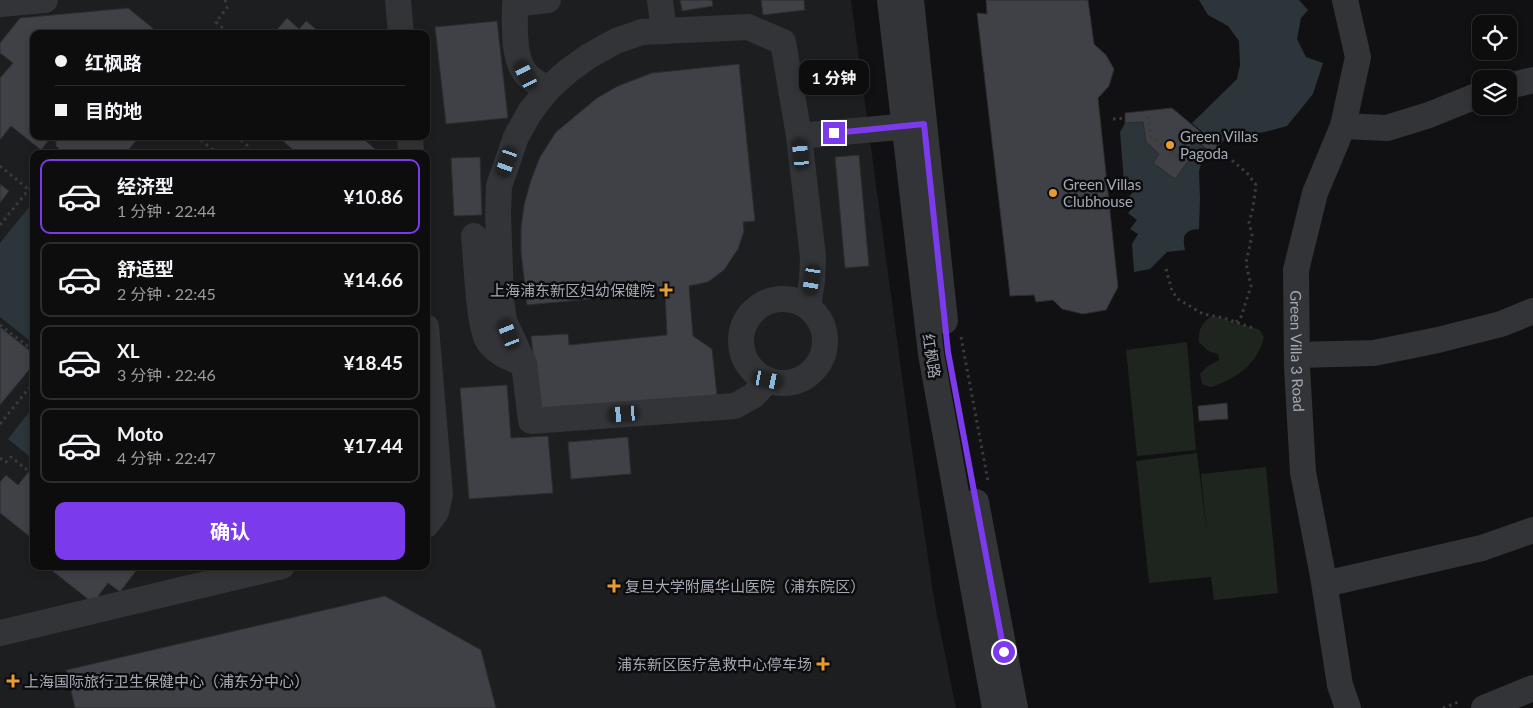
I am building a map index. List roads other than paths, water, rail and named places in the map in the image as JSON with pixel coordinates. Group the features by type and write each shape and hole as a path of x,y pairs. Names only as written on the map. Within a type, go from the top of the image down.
{"street":[{"path":"0,4 45,0"},
{"path":"398,0 401,30"},
{"path":"548,0 515,4 515,35 518,59 526,75 548,89"},
{"path":"660,0 664,31"},
{"name":"红枫路","path":"890,0 914,126 948,352 1015,708"},
{"name":"红枫路","path":"911,0 914,126 931,354 995,708"},
{"name":"Green Villa 3 Road","path":"1345,0 1358,57 1343,126 1315,193 1296,270 1297,355 1303,472 1325,584 1340,685 1348,708"},
{"path":"768,380 753,396 735,406 531,421 524,364 504,321 501,299 498,214 499,186 516,137 530,112 548,89 589,56 616,41 642,32 748,27 783,42 799,136 813,257 808,307"},
{"path":"1517,84 1533,80"},
{"path":"1343,126 1387,128 1429,115 1472,98"},
{"path":"799,136 914,126"},
{"path":"474,236 482,324 487,340 500,354 524,364"},
{"path":"780,299 794,301 808,307 817,316 823,328 826,341 823,354 817,366 807,375 795,381 782,383 768,380 756,373 747,362 742,349 742,334 746,321 755,310 767,302 780,299"},
{"path":"1297,355 1374,353 1502,324 1533,311"},
{"path":"430,410 431,436 440,494 436,512 430,520"},
{"path":"1325,584 1482,548 1533,530"},
{"path":"0,633 265,570"},
{"path":"1484,708 1533,688"}],"place":[{"name":"Green Villas Pagoda","path":"1170,145"},
{"name":"Green Villas Clubhouse","path":"1053,193"},
{"name":"上海浦东新区妇幼保健院","path":"666,290"},
{"name":"复旦大学附属华山医院（浦东院区）","path":"614,586"},
{"name":"浦东新区医疗急救中心停车场","path":"823,664"},
{"name":"上海国际旅行卫生保健中心（浦东分中心）","path":"13,681"}]}
